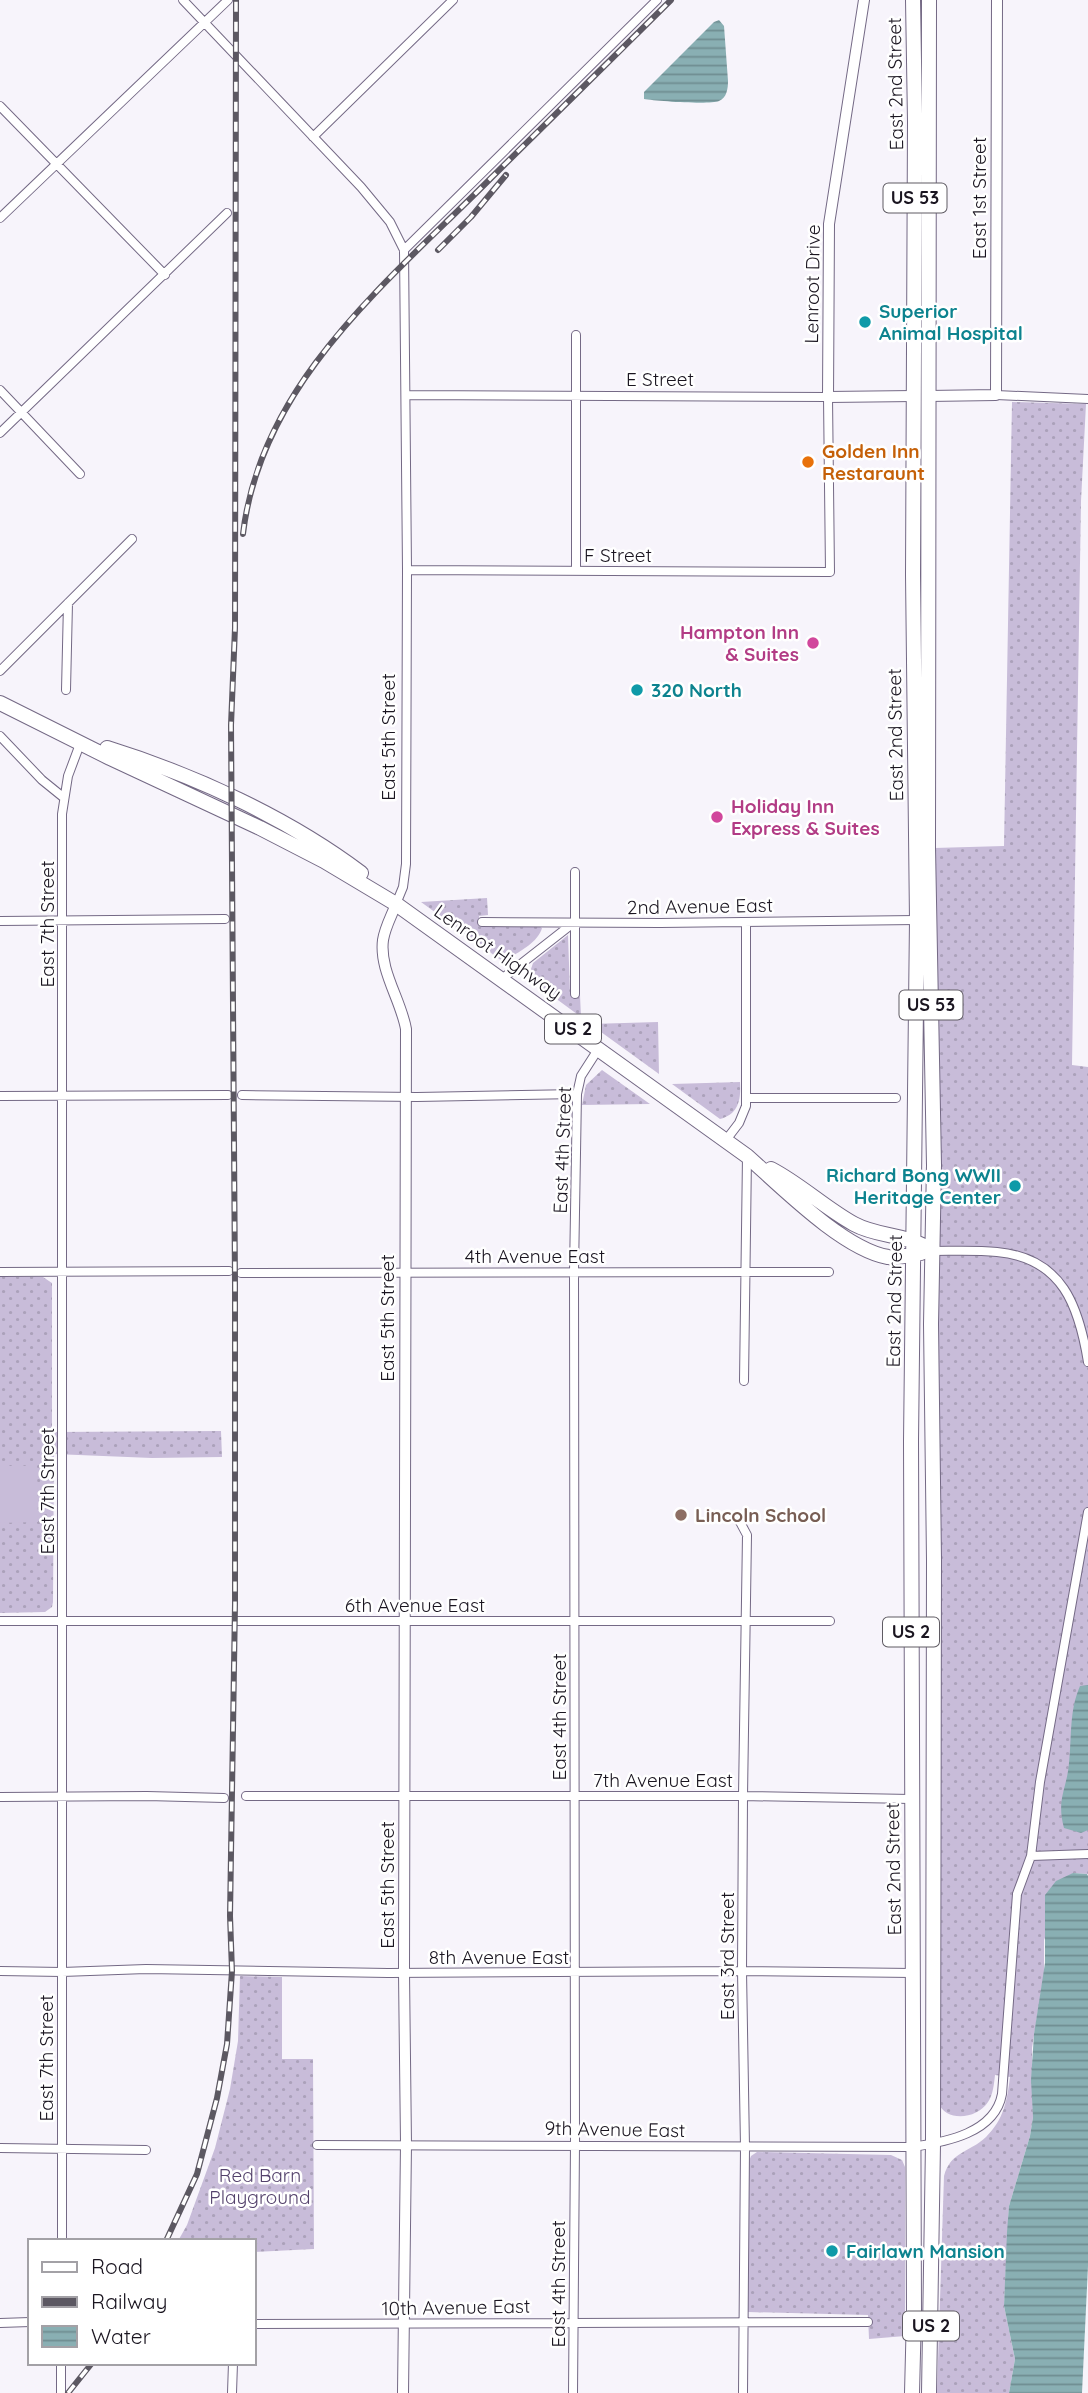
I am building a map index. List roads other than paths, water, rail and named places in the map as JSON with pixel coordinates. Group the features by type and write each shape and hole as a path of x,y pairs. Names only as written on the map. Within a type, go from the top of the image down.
{"highway":[{"name":"East 2nd Street","path":"913,0 921,396"},
{"name":"East 2nd Street","path":"929,0 921,396 913,575 923,920 934,1165 933,2144 929,2393"},
{"name":"Lenroot Highway","path":"0,703 80,744 103,747 160,766 232,797 348,864 396,904 726,1140 794,1198 857,1244 869,1251 891,1257 914,1248"},
{"name":"East 2nd Street","path":"912,2393 911,1454 923,920"},
{"name":"Lenroot Highway","path":"747,1156 782,1175 852,1223 914,1248 932,1251"}],"street":[{"path":"183,0 374,202 390,222 404,250 657,0"},
{"path":"0,218 228,0"},
{"path":"313,137 453,0"},
{"name":"Lenroot Drive","path":"830,572 829,224 864,0"},
{"name":"East 1st Street","path":"996,395 997,0"},
{"path":"0,106 165,275"},
{"path":"0,433 227,213"},
{"name":"East 5th Street","path":"403,2393 406,2144 406,1029 383,949 385,932 403,887 406,864 404,250"},
{"path":"576,335 576,570"},
{"path":"0,390 80,474"},
{"name":"E Street","path":"406,395 996,395 1088,399"},
{"path":"0,671 132,539"},
{"name":"F Street","path":"407,570 830,572"},
{"path":"66,690 68,603"},
{"path":"0,736 42,780 63,797"},
{"name":"East 7th Street","path":"62,2239 63,797 80,744"},
{"path":"575,872 575,994"},
{"path":"0,921 225,919"},
{"name":"2nd Avenue East","path":"482,922 923,920"},
{"path":"726,1140 743,1116 747,1098 746,922"},
{"path":"503,978 558,933 575,923"},
{"name":"East 4th Street","path":"573,2393 574,1271 577,1094 581,1076 599,1048"},
{"path":"242,1095 405,1097 577,1094"},
{"path":"0,1096 228,1095"},
{"path":"747,1098 896,1098"},
{"path":"744,1381 747,1156"},
{"path":"932,1251 999,1252 1024,1259 1042,1268 1056,1279 1070,1297 1079,1318 1088,1362"},
{"path":"0,1272 229,1271"},
{"name":"4th Avenue East","path":"241,1273 829,1272"},
{"name":"9th Avenue East","path":"317,2145 912,2147 958,2137 993,2116 1001,2101 1017,1894 1031,1856 1040,1782 1088,1512"},
{"name":"East 3rd Street","path":"740,1522 747,1535 742,1971 745,2147 743,2393"},
{"name":"6th Avenue East","path":"0,1621 830,1621"},
{"name":"7th Avenue East","path":"246,1796 743,1796 911,1799"},
{"path":"0,1797 224,1798"},
{"path":"1031,1856 1088,1854"},
{"name":"8th Avenue East","path":"0,1971 146,1969 404,1973 913,1973"},
{"path":"0,2148 146,2150"},
{"path":"0,2323 28,2322"},
{"name":"10th Avenue East","path":"256,2324 868,2322"},
{"path":"61,2365 61,2393"},
{"path":"232,2393 233,2365"}],"water":[{"path":"719,20 724,26 728,81 724,98 705,103 644,99 644,92"},
{"path":"1088,1685 1088,1830 1081,1833 1064,1828 1061,1809 1068,1772 1074,1705 1080,1686"},
{"path":"1073,1873 1088,1876 1088,2266 1082,2393 1009,2393 1015,2359 1004,2306 1007,2232 1009,2206 1033,2117 1031,2080 1034,2034 1045,1963 1045,1895 1056,1881"}],"railway":[{"path":"167,2239 197,2174 217,2098 227,2044 232,1971 230,1916 235,1604 235,1285 231,725 235,628 236,0"},
{"path":"243,534 254,481 273,432 299,387 330,344 402,265 671,0"},
{"path":"438,250 471,217 506,175"},
{"path":"68,2393 90,2365"}],"place":[{"name":"Superior Animal Hospital","path":"865,322"},
{"name":"Golden Inn Restaraunt","path":"808,462"},
{"name":"Hampton Inn & Suites","path":"813,643"},
{"name":"320 North","path":"637,690"},
{"name":"Holiday Inn Express & Suites","path":"717,817"},
{"name":"Richard Bong WWII Heritage Center","path":"1015,1186"},
{"name":"Lincoln School","path":"681,1515"},
{"name":"Fairlawn Mansion","path":"832,2251"}],"park label":[{"name":"Red Barn Playground","path":"260,2186"}]}
